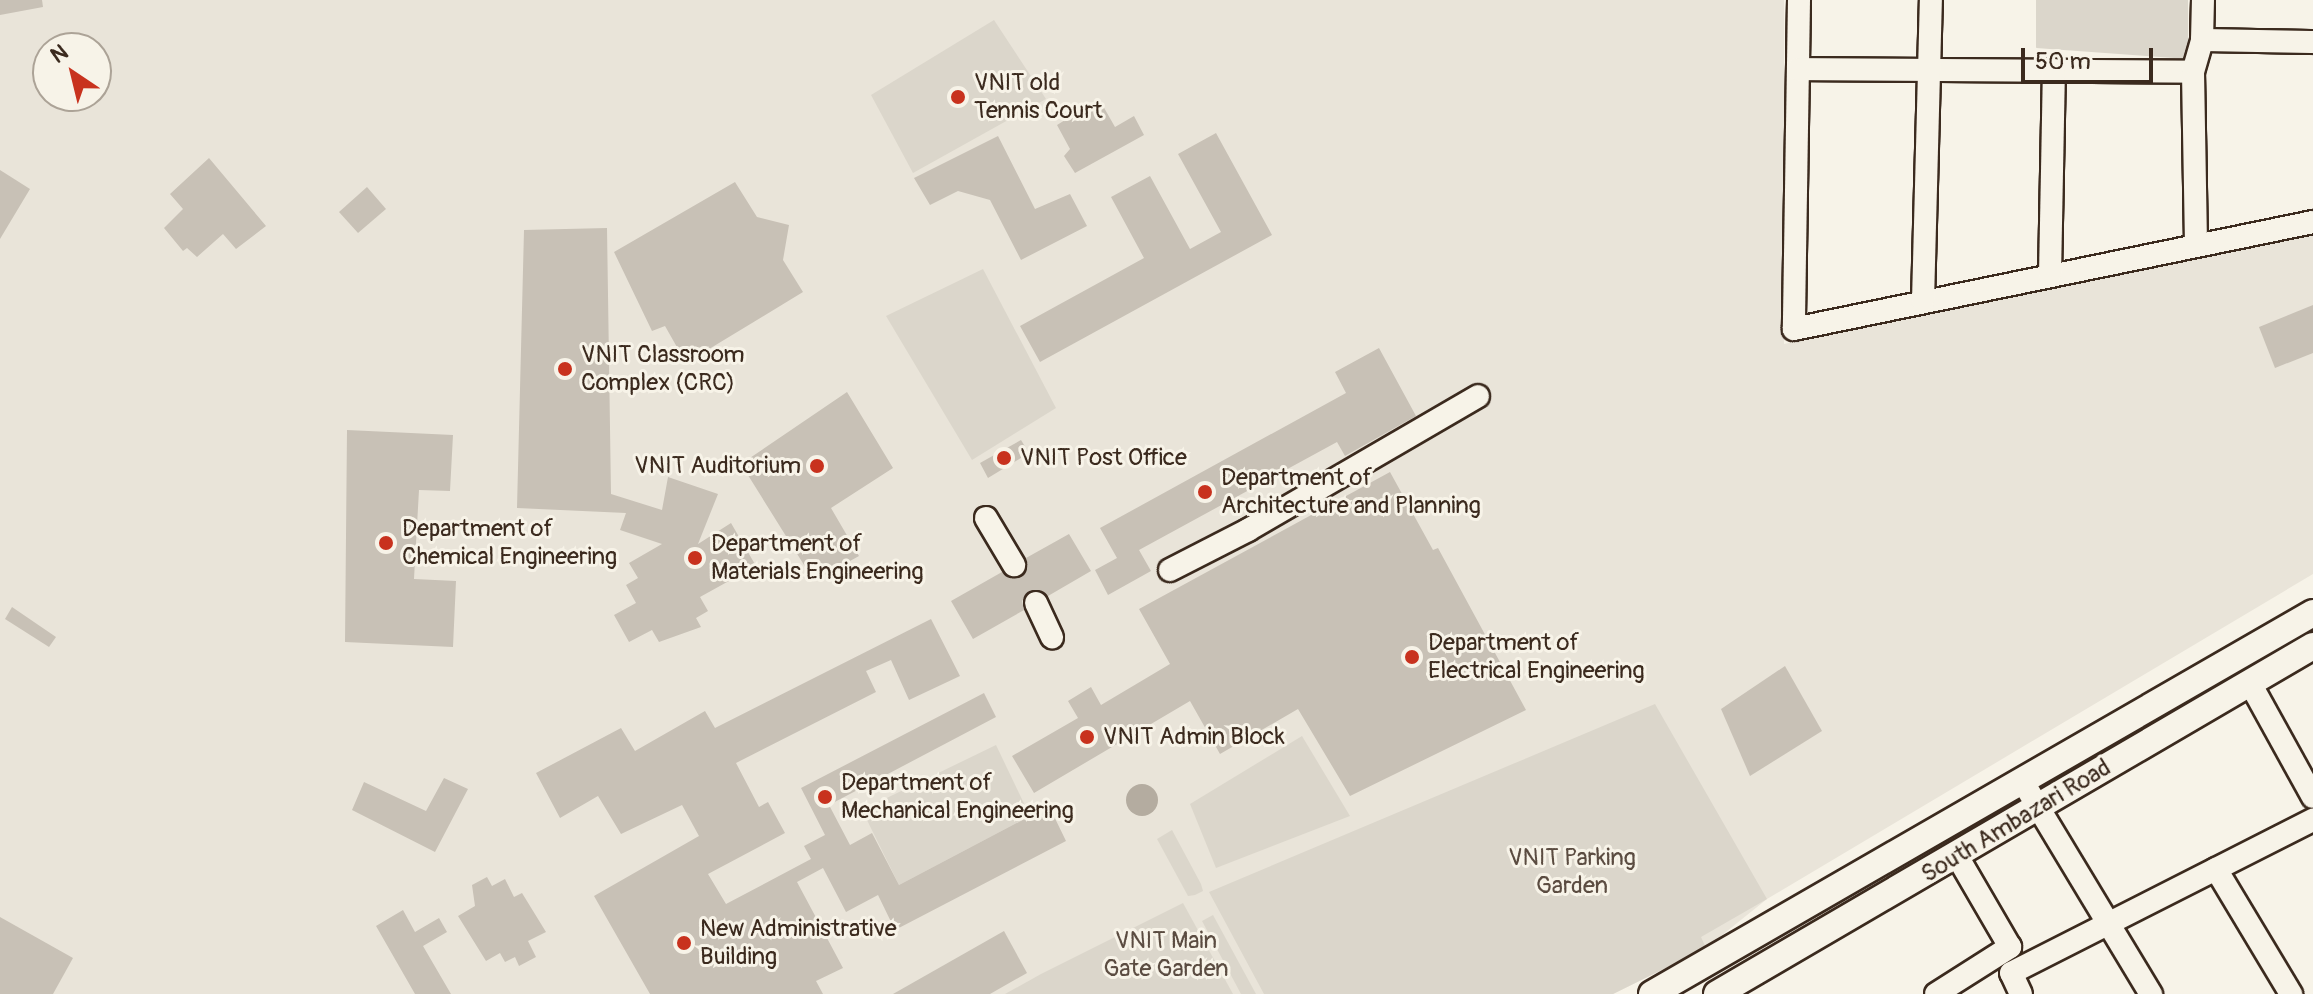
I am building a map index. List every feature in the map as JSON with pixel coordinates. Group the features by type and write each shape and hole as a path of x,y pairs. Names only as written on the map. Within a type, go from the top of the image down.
{"main road":[{"path":"1652,994 2313,613"},
{"name":"South Ambazari Road","path":"1717,994 2313,646"}],"street":[{"path":"1799,0 1794,329 2313,222"},
{"path":"1923,301 1931,0"},
{"path":"2196,244 2193,72 2202,40 2203,0"},
{"path":"2202,40 2313,42"},
{"path":"1798,69 2193,72"},
{"path":"2050,275 2054,70"},
{"path":"1170,570 1248,530 1478,396"},
{"path":"986,518 1014,565"},
{"path":"1036,603 1052,637"},
{"path":"2250,683 2313,797"},
{"path":"2023,782 2105,925 2151,994"},
{"path":"2021,994 2011,973 2313,820"},
{"path":"1936,994 2010,947 1957,856"},
{"path":"2216,869 2291,994"}],"shaded area":[{"path":"0,0 1784,0 1784,344 2313,232 2313,574 1767,899 1706,948 1613,994 0,994"},
{"path":"1142,784 1154,788 1158,800 1154,812 1142,816 1130,812 1126,800 1130,788"}],"green space":[{"path":"2036,0 2188,0 2188,59 2036,48"},
{"name":"VNIT old Tennis Court","path":"994,20 1046,99 913,173 871,95"},
{"path":"983,269 1056,408 972,460 886,316"},
{"name":"VNIT Parking Garden","path":"1655,704 1767,899 1701,937 1706,948 1613,994 1264,994 1209,892"},
{"path":"1302,736 1350,816 1216,868 1190,804"},
{"path":"996,745 1030,816 899,885 862,810"},
{"path":"1172,830 1201,884 1203,891 1195,895 1188,896 1157,839"},
{"name":"VNIT Main Gate Garden","path":"1183,903 1233,994 1005,994 1041,974"},
{"path":"1213,915 1256,994 1241,994 1202,921"}],"building":[{"path":"0,0 42,0 43,7 0,15"},
{"path":"1099,99 1115,127 1134,116 1144,135 1075,173 1064,156 1070,149 1057,125"},
{"path":"1216,133 1272,235 1040,362 1020,326 1144,258 1111,197 1150,176 1190,249 1221,232 1178,154"},
{"path":"998,136 1035,209 1070,194 1087,226 1021,260 990,200 958,191 930,205 914,178"},
{"path":"209,158 266,226 236,249 223,234 197,257 187,248 183,251 164,228 183,209 170,194"},
{"path":"0,170 30,189 0,239"},
{"path":"735,182 757,217 789,225 783,260 803,292 686,363 665,326 652,331 614,252"},
{"path":"367,187 386,209 358,233 339,212"},
{"name":"VNIT Classroom Complex (CRC)","path":"607,228 611,494 662,510 668,477 718,494 698,544 731,523 756,566 700,597 708,611 696,618 701,627 659,642 652,630 629,642 614,615 636,603 626,585 638,578 629,563 662,544 620,530 626,513 517,508 524,230"},
{"path":"2313,305 2313,353 2275,368 2259,327"},
{"name":"Department of Architecture and Planning","path":"1379,348 1416,416 1345,456 1337,442 1139,550 1151,571 1108,595 1095,570 1117,558 1100,528 1346,393 1335,372"},
{"name":"VNIT Auditorium","path":"847,392 893,468 831,508 859,556 814,581 741,464"},
{"name":"Department of Chemical Engineering","path":"347,430 453,435 450,491 419,490 414,579 456,581 453,647 345,642"},
{"name":"VNIT Post Office","path":"1021,440 1029,453 988,478 980,463"},
{"path":"1390,472 1433,550 1438,548 1526,710 1350,796 1298,709 1220,754 1190,701 1034,793 1012,756 1078,718 1068,701 1091,687 1101,705 1170,664 1139,609"},
{"path":"1069,534 1091,571 1048,596 1029,591 1022,601 1024,610 973,639 951,601 1002,572 1020,577 1026,558"},
{"path":"12,607 56,637 49,647 5,619"},
{"path":"931,619 960,676 909,700 891,660 866,671 876,692 736,763 759,807 768,802 785,833 708,874 726,904 811,859 804,846 825,835 801,788 984,693 996,717 829,805 850,845 872,833 899,885 1049,806 1066,841 895,930 878,895 846,912 823,868 797,882 843,968 816,981 823,994 650,994 594,896 699,836 682,805 621,834 598,796 560,818 536,773 621,728 635,751 705,711 715,728"},
{"path":"1785,666 1822,731 1750,776 1721,709"},
{"path":"444,778 468,789 435,852 352,810 364,782 426,811"},
{"path":"487,877 492,886 505,879 514,897 522,893 546,932 528,941 536,957 519,966 515,957 505,962 500,953 486,961 458,916 475,906 472,885"},
{"path":"403,910 415,932 439,918 447,932 423,946 451,994 415,994 376,926"},
{"path":"0,917 73,958 53,994 0,994"},
{"path":"1004,931 1027,973 990,994 893,994"}],"place":[{"name":"VNIT old Tennis Court","path":"958,97"},
{"name":"VNIT Classroom Complex (CRC)","path":"565,369"},
{"name":"VNIT Post Office","path":"1004,458"},
{"name":"VNIT Auditorium","path":"817,466"},
{"name":"Department of Architecture and Planning","path":"1205,492"},
{"name":"Department of Chemical Engineering","path":"386,543"},
{"name":"Department of Materials Engineering","path":"695,558"},
{"name":"Department of Electrical Engineering","path":"1412,657"},
{"name":"VNIT Admin Block","path":"1087,737"},
{"name":"Department of Mechanical Engineering","path":"825,797"},
{"name":"New Administrative Building","path":"684,943"}]}
